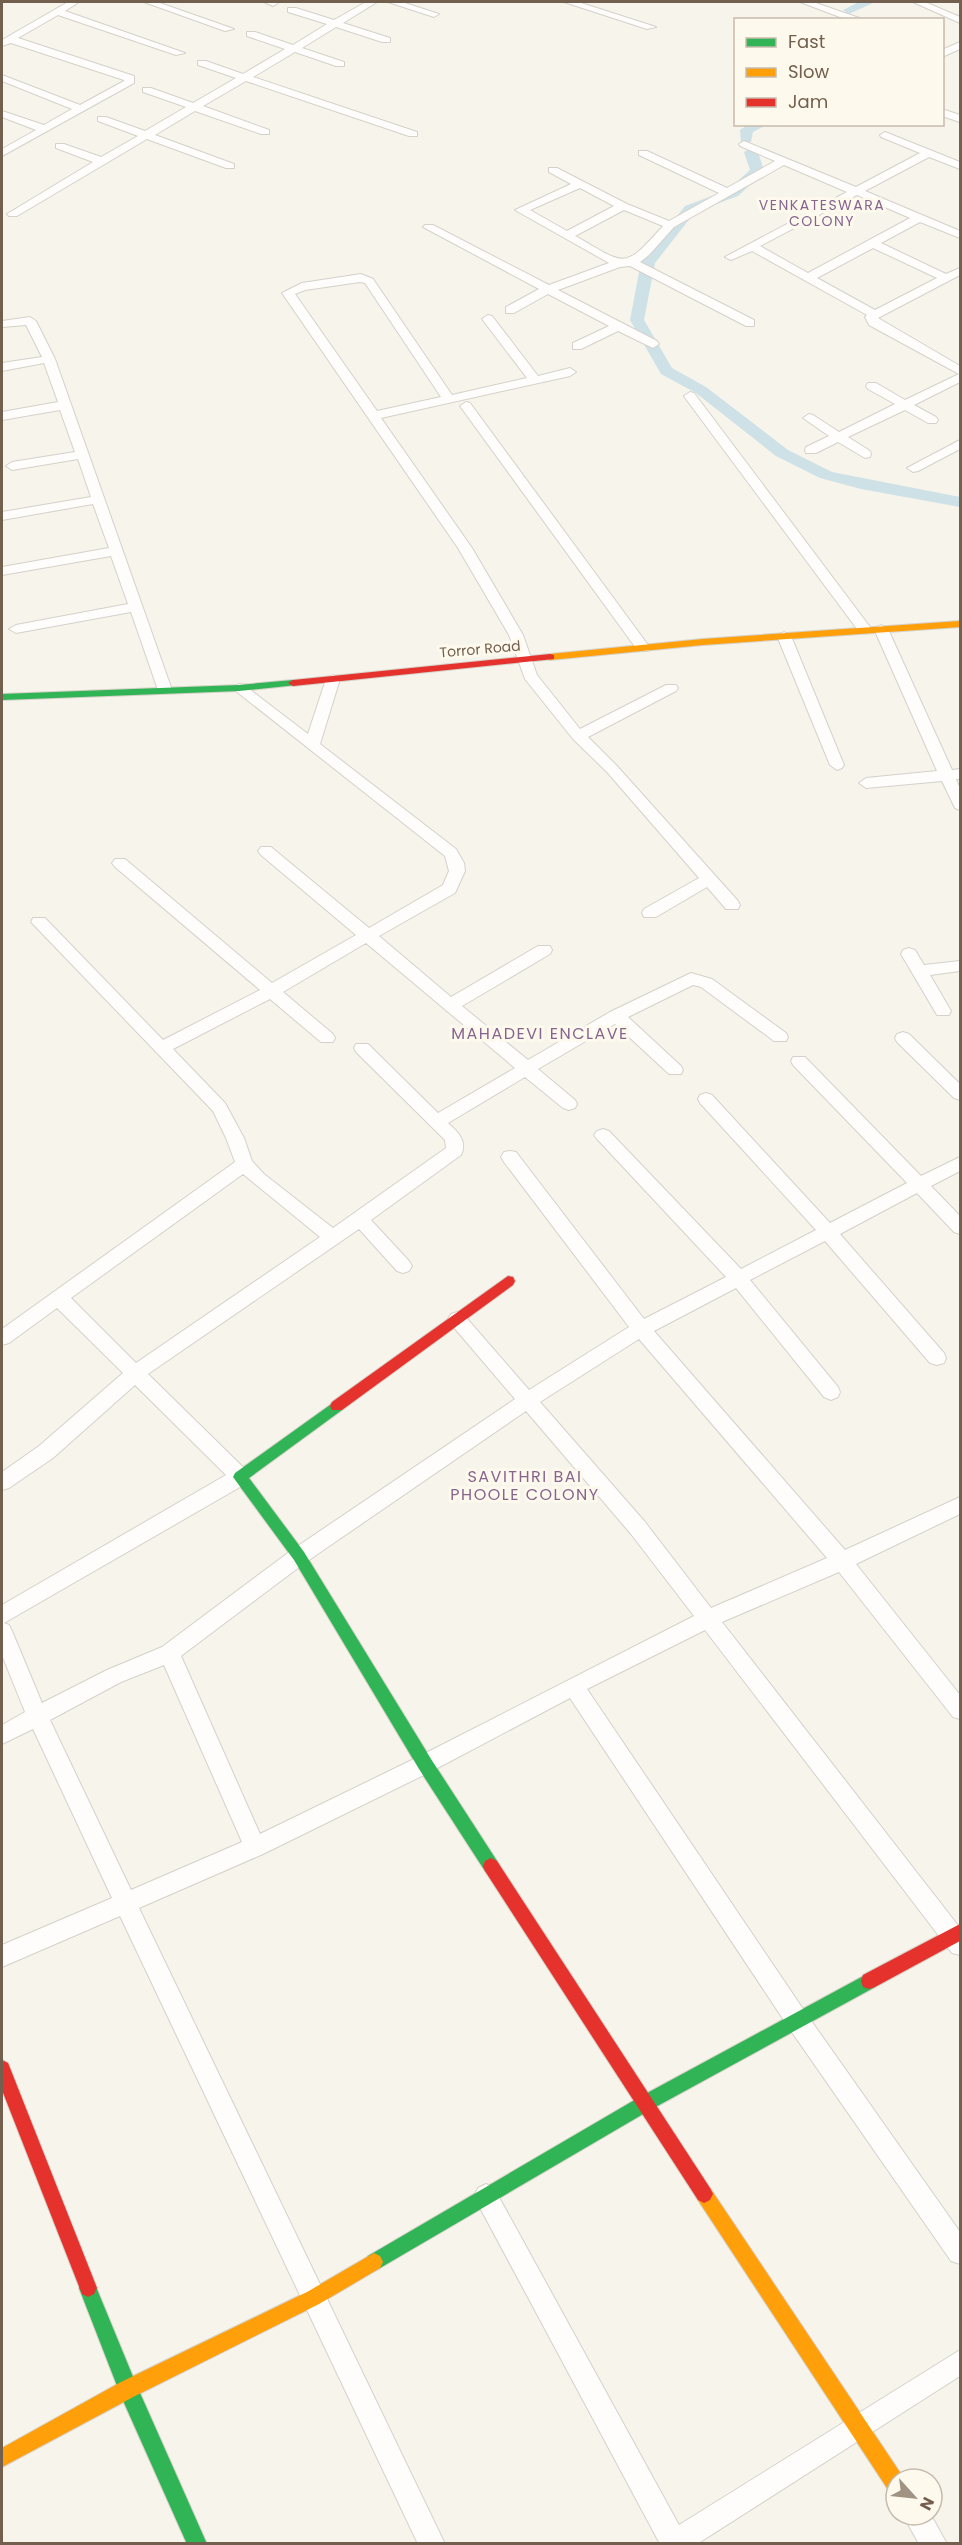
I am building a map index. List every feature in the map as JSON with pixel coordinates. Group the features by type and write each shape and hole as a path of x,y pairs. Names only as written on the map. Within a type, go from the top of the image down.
{"street":[{"path":"4,38 20,21 56,6 74,2"},
{"path":"149,2 229,28"},
{"path":"13,214 372,2"},
{"path":"393,2 434,14"},
{"path":"569,2 651,27"},
{"path":"805,2 854,18"},
{"path":"918,2 960,20"},
{"path":"4,38 33,25 56,6"},
{"path":"56,6 180,53"},
{"path":"292,10 386,39"},
{"path":"20,21 33,25"},
{"path":"251,33 340,64"},
{"path":"4,38 130,78 129,83 4,150"},
{"path":"945,51 960,45"},
{"path":"202,63 413,134"},
{"path":"2,78 81,108"},
{"path":"147,90 265,132"},
{"path":"944,113 960,119"},
{"path":"2,114 44,129"},
{"path":"102,119 230,166"},
{"path":"885,135 960,166"},
{"path":"744,144 960,235"},
{"path":"60,146 101,161"},
{"path":"643,153 726,192"},
{"path":"731,257 929,153"},
{"path":"510,310 547,290 618,264 632,262 645,253 670,225 784,160"},
{"path":"554,170 578,185 622,206 670,225"},
{"path":"578,185 521,210 618,264"},
{"path":"566,236 622,206"},
{"path":"808,278 919,218"},
{"path":"429,227 653,344"},
{"path":"872,243 947,279"},
{"path":"752,246 874,314"},
{"path":"632,262 750,323"},
{"path":"960,271 871,317 873,322 960,371"},
{"path":"448,398 369,281 361,278 295,289 288,293 465,548 516,635 530,676 578,736 732,905"},
{"path":"488,319 534,379"},
{"path":"4,322 30,321 49,359 165,690"},
{"path":"577,346 618,326"},
{"path":"2,367 49,359"},
{"path":"373,416 570,372"},
{"path":"811,450 960,378"},
{"path":"872,386 932,420"},
{"path":"690,396 865,630"},
{"path":"2,416 65,405"},
{"path":"466,406 643,648"},
{"path":"808,418 866,454"},
{"path":"913,468 960,444"},
{"path":"12,466 83,454"},
{"path":"2,516 99,499"},
{"path":"2,571 117,551"},
{"path":"15,629 137,608"},
{"name":"Torror Road","path":"2,697 239,688 643,648 960,624"},
{"path":"880,629 953,775 960,805"},
{"path":"784,636 837,765"},
{"path":"312,745 333,679"},
{"path":"163,1047 273,990 449,889 457,879 458,870 451,853 239,688"},
{"path":"578,736 670,688"},
{"path":"866,783 953,775"},
{"path":"266,851 569,1104"},
{"path":"120,863 327,1038"},
{"path":"650,913 710,879"},
{"path":"39,922 219,1107 235,1138 244,1164 258,1179 332,1237"},
{"path":"450,1005 544,950"},
{"path":"909,954 943,1011"},
{"path":"919,971 960,966"},
{"path":"437,1121 616,1016 691,978 699,979 780,1037"},
{"path":"616,1016 675,1070"},
{"path":"903,1038 960,1094"},
{"path":"2,1482 46,1452 136,1373 360,1219 455,1150 453,1138 362,1048"},
{"path":"799,1061 960,1227"},
{"path":"706,1099 827,1231 937,1358"},
{"path":"603,1135 738,1278 831,1392"},
{"path":"510,1157 640,1329 842,1561 960,1710"},
{"path":"2,1735 114,1676 169,1653 299,1556 528,1400 640,1329 960,1163"},
{"path":"2,1338 244,1164"},
{"path":"360,1219 403,1266"},
{"path":"2,1615 240,1477 508,1281"},
{"path":"59,1298 240,1477 299,1556 425,1764 644,2104 885,2467"},
{"path":"2,2458 128,2389 313,2298 644,2104 797,2020 958,1937 625,1512 457,1319"},
{"path":"2,1956 255,1847 425,1764 709,1618 842,1561 960,1505"},
{"path":"2,1631 38,1716 432,2544"},
{"path":"169,1653 255,1847"},
{"path":"573,1686 797,2020 960,2252"},
{"path":"2,2069 128,2389 198,2544"},
{"path":"486,2196 682,2541 858,2425 960,2362"},
{"path":"923,2527 934,2544"}],"waterway":[{"path":"849,10 869,2"},
{"path":"746,139 747,130 757,126"},
{"path":"751,152 757,171 733,193 690,209 648,262 637,320 666,371 701,390 782,453 826,475 861,484 960,502"}],"traffic: fast":[{"path":"2,697 239,688 293,683"},
{"path":"337,1406 240,1477 299,1556 425,1764 491,1866"},
{"path":"374,2262 644,2104 869,1981"},
{"path":"88,2288 128,2389 197,2544"}],"traffic: slow":[{"path":"550,657 703,642 960,624"},
{"path":"704,2194 885,2467"},
{"path":"2,2458 128,2389 313,2298 374,2262"}],"traffic: jam":[{"path":"293,683 550,657"},
{"path":"337,1406 508,1281"},
{"path":"491,1866 704,2194"},
{"path":"869,1981 960,1932"},
{"path":"2,2069 88,2288"}],"district":[{"name":"VENKATESWARA COLONY","path":"822,214"},
{"name":"MAHADEVI ENCLAVE","path":"540,1033"},
{"name":"SAVITHRI BAI PHOOLE COLONY","path":"525,1485"}]}
